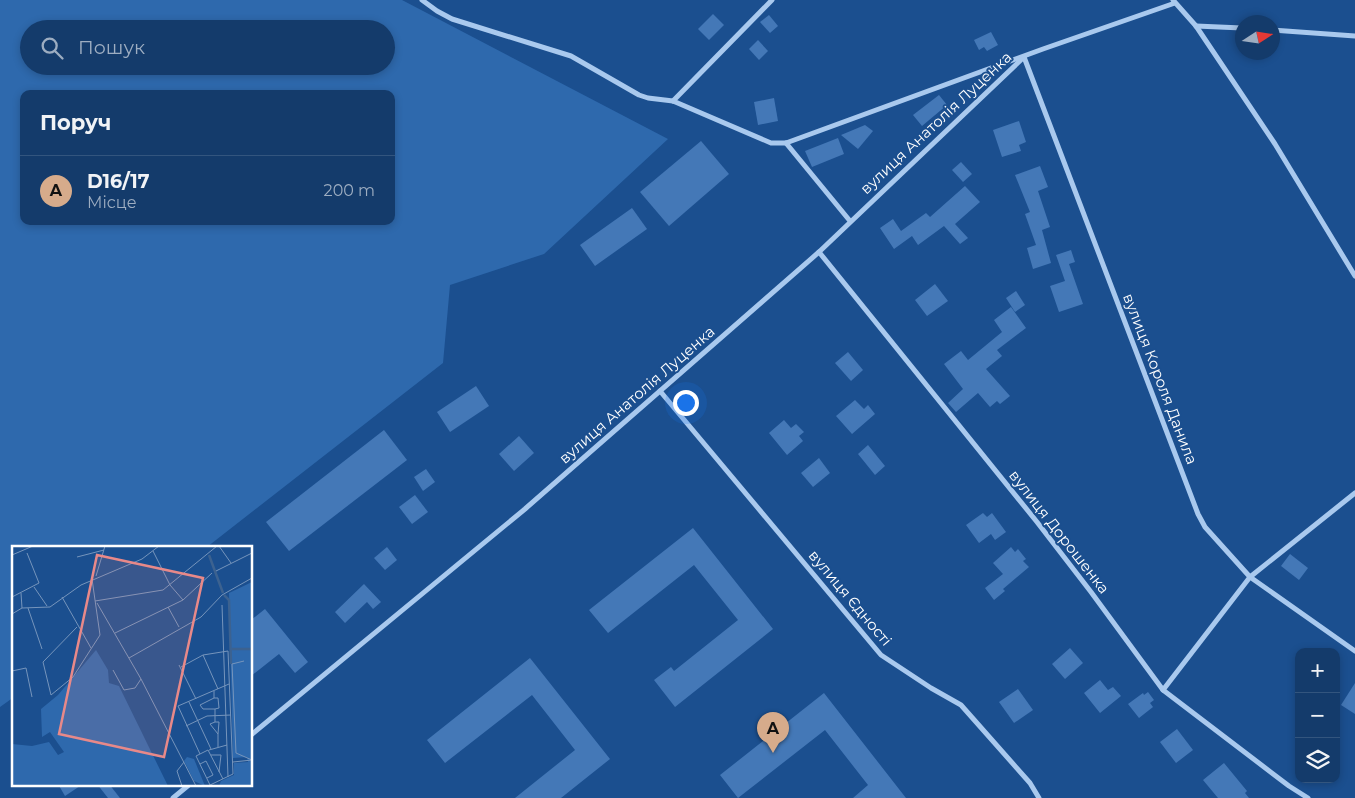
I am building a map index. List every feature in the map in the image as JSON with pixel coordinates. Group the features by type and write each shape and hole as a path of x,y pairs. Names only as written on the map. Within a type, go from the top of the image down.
{"street":[{"path":"422,0 452,19 571,56 639,95 673,101 772,142 786,143 850,221"},
{"path":"673,101 772,0"},
{"path":"1174,2 1196,26 1275,144 1355,276"},
{"name":"вулиця Анатолія Луценка","path":"786,143 1174,2"},
{"path":"1196,26 1235,28"},
{"path":"1280,31 1355,36"},
{"name":"вулиця Анатолія Луценка","path":"252,734 526,509 819,252 1024,57"},
{"name":"вулиця Короля Данила","path":"1024,57 1198,514 1205,528 1250,577 1355,651"},
{"name":"вулиця Дорошенка","path":"819,252 1037,522 1163,690 1289,786 1308,798"},
{"name":"вулиця Єдності","path":"660,391 880,655 931,688 962,705 1030,783 1040,798"},
{"path":"1163,690 1250,577 1355,493"},
{"path":"173,798 188,786"}],"shaded area":[{"path":"0,0 402,0 668,139 544,254 450,285 443,363 208,546 12,546 12,698 0,707"}],"building":[{"path":"713,14 724,25 709,40 698,29"},
{"path":"769,15 778,26 770,33 760,22"},
{"path":"991,32 998,45 987,51 984,47 979,50 974,40"},
{"path":"758,40 768,51 759,60 749,49"},
{"path":"939,95 947,105 922,126 913,115"},
{"path":"774,98 778,121 758,125 754,102"},
{"path":"1019,121 1026,142 1019,145 1021,151 1002,157 993,130"},
{"path":"865,125 873,131 858,149 841,135"},
{"path":"838,138 844,154 812,167 805,151"},
{"path":"701,141 729,174 669,226 640,192"},
{"path":"961,162 972,174 963,182 952,170"},
{"path":"1040,166 1048,187 1038,191 1050,227 1042,230 1051,263 1033,269 1027,248 1036,245 1025,214 1030,212 1015,175"},
{"path":"965,186 980,202 955,224 968,238 960,244 944,226 918,245 912,236 894,249 880,228 893,219 901,231 926,213 930,217"},
{"path":"632,208 647,229 595,266 580,245"},
{"path":"1071,250 1075,262 1069,264 1083,304 1059,312 1050,286 1065,281 1056,255"},
{"path":"935,284 948,301 927,316 915,300"},
{"path":"1016,291 1025,305 1015,312 1006,298"},
{"path":"1011,307 1026,328 997,350 1002,356 986,369 1010,396 1000,404 997,401 990,407 978,393 956,412 948,403 963,389 944,364 961,351 968,360 1002,332 994,320"},
{"path":"848,352 863,370 851,381 835,363"},
{"path":"476,386 489,406 450,432 437,412"},
{"path":"855,400 864,409 868,405 875,414 852,434 836,416"},
{"path":"784,420 791,428 796,424 804,432 799,436 803,441 787,455 769,433"},
{"path":"384,430 407,460 289,551 266,522"},
{"path":"519,436 534,453 514,471 499,454"},
{"path":"868,445 885,466 875,475 858,454"},
{"path":"819,458 830,473 813,487 801,473"},
{"path":"426,469 435,482 423,491 414,477"},
{"path":"415,495 428,512 412,524 399,507"},
{"path":"983,513 987,517 992,513 1006,532 995,540 991,534 979,543 966,525"},
{"path":"693,528 773,629 675,707 654,680 671,667 674,671 738,620 694,565 608,633 589,610"},
{"path":"387,547 397,560 385,570 374,558"},
{"path":"1011,547 1015,552 1018,549 1026,559 1023,561 1029,567 1003,589 1005,591 994,600 985,588 1003,574 993,563"},
{"path":"1290,554 1308,568 1299,580 1281,566"},
{"path":"364,584 381,602 373,609 367,602 345,623 335,612"},
{"path":"265,609 308,662 295,673 279,654 252,675 252,619"},
{"path":"1070,648 1083,663 1065,679 1052,664"},
{"path":"530,658 610,759 561,798 515,798 575,750 532,695 445,763 427,740"},
{"path":"1100,680 1108,690 1113,687 1121,696 1100,713 1084,693"},
{"path":"1355,683 1355,714 1341,705"},
{"path":"1018,689 1033,710 1014,723 999,702"},
{"path":"1148,692 1154,700 1150,703 1153,707 1139,718 1128,704 1143,693 1144,695"},
{"path":"824,693 906,798 853,798 868,785 825,730 738,798 720,775"},
{"path":"1177,729 1193,750 1176,763 1160,742"},
{"path":"1224,763 1247,791 1245,793 1249,798 1218,798 1203,780"},
{"path":"59,786 80,786 65,796"},
{"path":"99,786 111,786 120,798 108,798"}],"place":[{"name":"D16/17","path":"773,753"}]}
